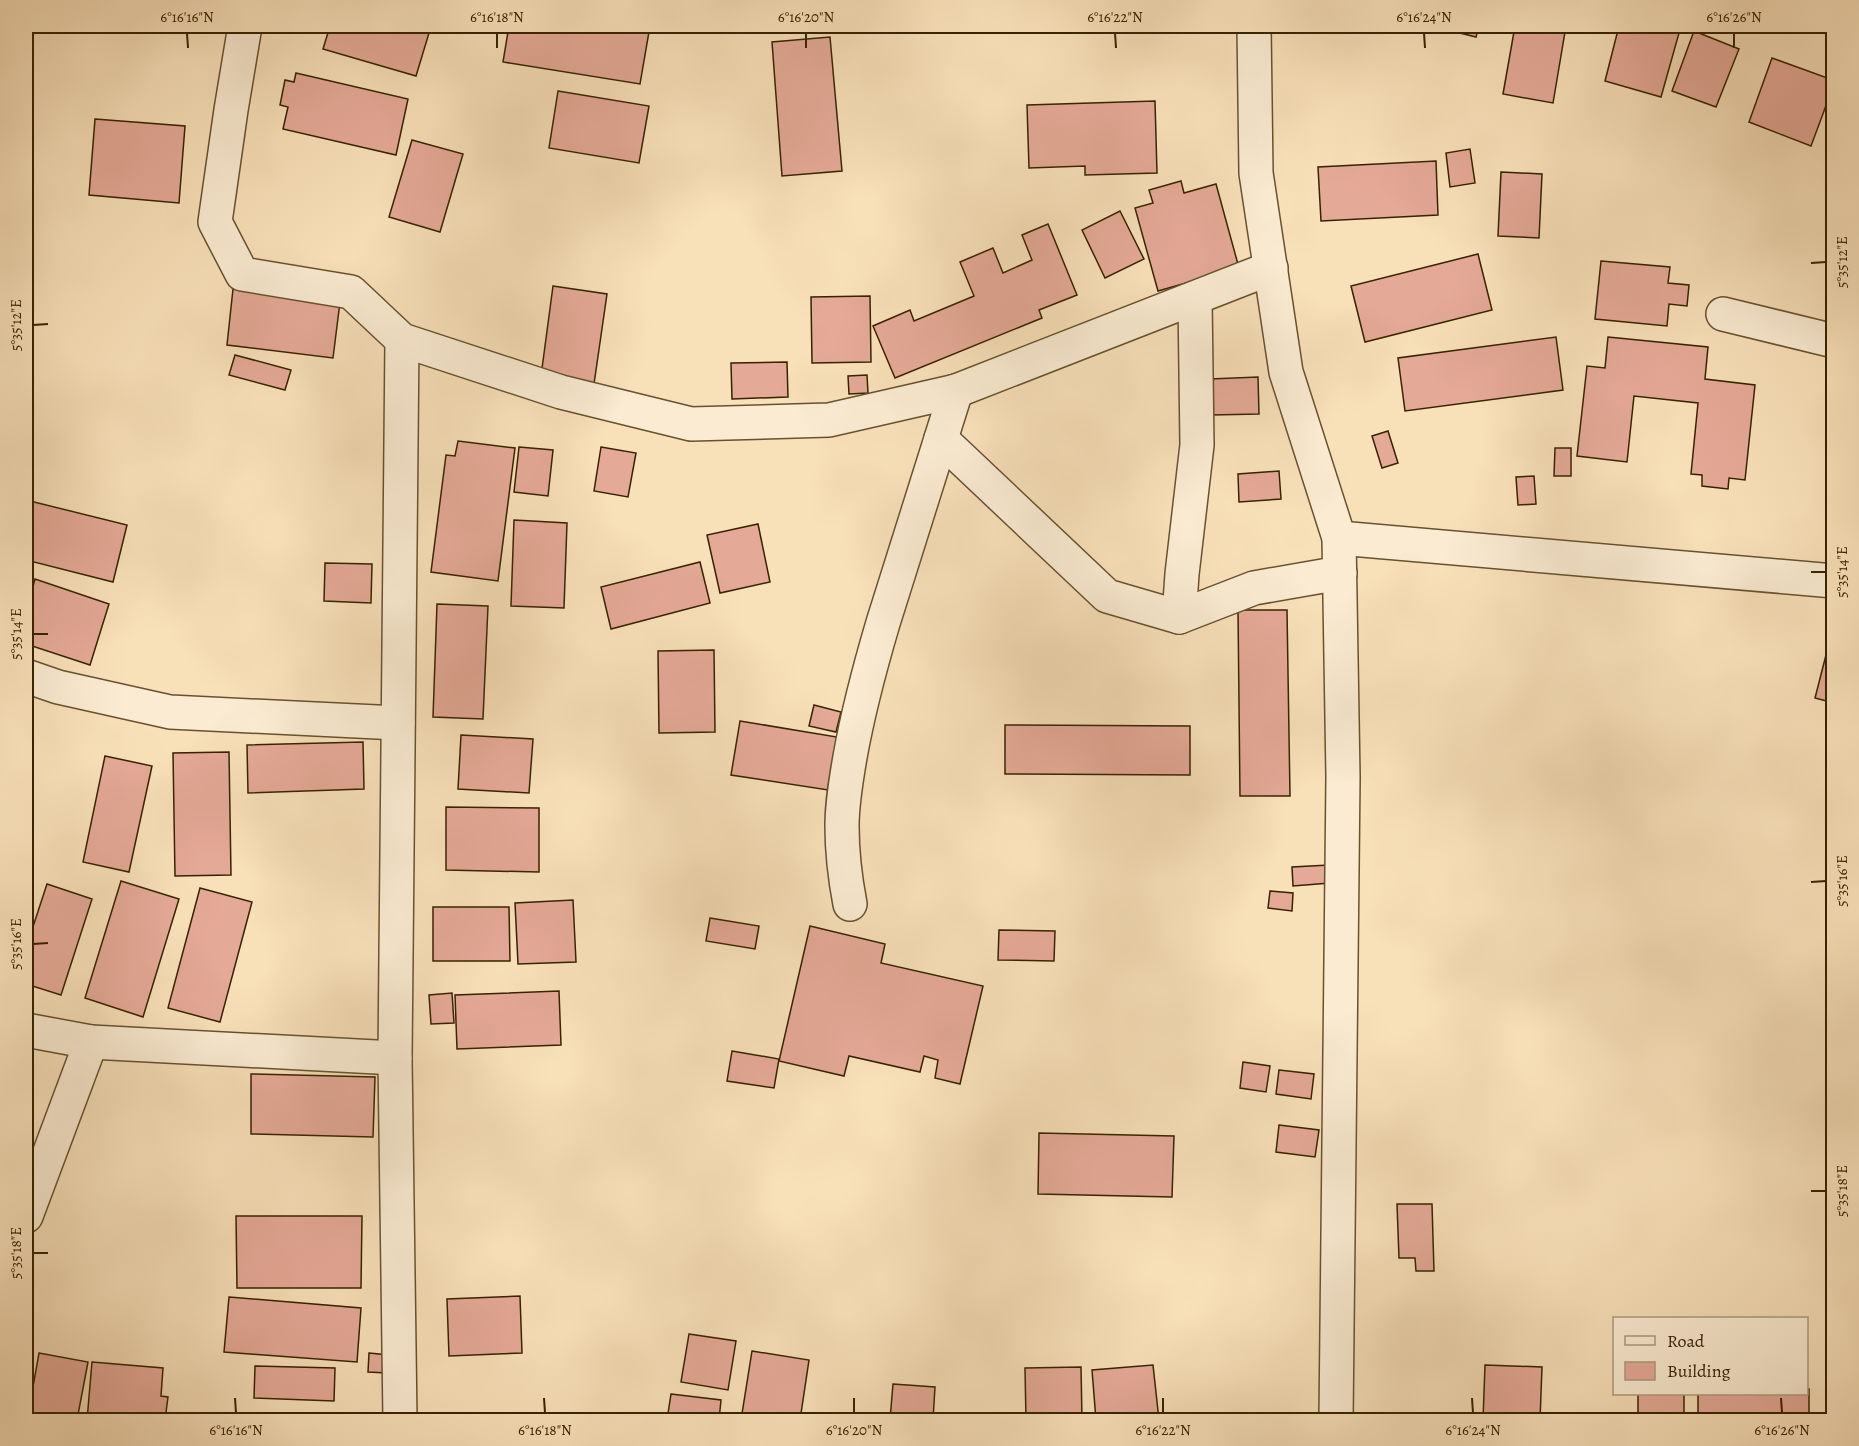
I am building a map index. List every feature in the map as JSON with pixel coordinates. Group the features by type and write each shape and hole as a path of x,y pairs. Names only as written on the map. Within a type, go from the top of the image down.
{"street":[{"path":"245,26 215,222 242,274 351,292 402,340 561,392 691,424 829,420 956,391 1271,268"},
{"path":"1254,26 1256,173 1286,372 1339,538 1343,777 1336,1420"},
{"path":"1179,617 1197,445 1195,299"},
{"path":"1723,314 1833,341"},
{"path":"400,1420 394,1058 402,340"},
{"path":"850,904 843,866 842,825 854,735 872,658 956,391"},
{"path":"941,439 1107,596 1179,617 1254,588 1340,573"},
{"path":"1339,538 1833,581"},
{"path":"26,676 58,687 170,712 398,723"},
{"path":"26,1030 91,1042 394,1058"},
{"path":"26,1216 91,1042"}],"building":[{"path":"94,26 141,26 140,33 94,29"},
{"path":"330,26 404,26 429,33 416,76 323,49"},
{"path":"509,26 650,26 640,84 503,62"},
{"path":"1432,26 1479,26 1476,37"},
{"path":"1515,26 1566,26 1553,103 1503,94"},
{"path":"1619,26 1681,26 1661,97 1605,81"},
{"path":"1694,31 1739,49 1716,107 1672,91"},
{"path":"830,37 842,171 782,176 772,42"},
{"path":"1772,58 1833,80 1834,84 1811,146 1749,122"},
{"path":"296,73 408,99 396,155 283,129 288,107 280,105 285,80 294,82"},
{"path":"558,91 649,106 639,163 549,148"},
{"path":"1155,101 1157,173 1085,175 1085,166 1029,168 1027,105"},
{"path":"95,119 185,126 179,203 89,195"},
{"path":"412,140 463,154 440,232 389,217"},
{"path":"1470,149 1475,183 1450,187 1446,153"},
{"path":"1436,161 1438,215 1321,221 1318,167"},
{"path":"1501,172 1542,174 1539,238 1498,236"},
{"path":"1181,181 1184,193 1216,184 1239,268 1158,291 1135,208 1153,203 1149,190"},
{"path":"1120,211 1144,259 1105,278 1082,230"},
{"path":"1048,224 1077,295 1039,310 1042,318 895,378 873,326 910,310 914,321 974,296 960,262 993,248 1003,273 1032,260 1022,235"},
{"path":"1478,254 1492,310 1365,342 1351,286"},
{"path":"1601,261 1670,267 1668,283 1689,285 1687,306 1669,304 1667,326 1595,319"},
{"path":"553,286 607,294 594,384 541,376"},
{"path":"233,289 340,302 333,358 227,345"},
{"path":"870,296 871,362 812,363 811,297"},
{"path":"1556,337 1563,390 1405,411 1398,358"},
{"path":"1608,337 1708,347 1705,379 1755,385 1745,480 1729,478 1728,489 1702,486 1702,475 1691,474 1698,403 1634,396 1627,462 1577,456 1587,366 1605,368"},
{"path":"235,355 291,370 285,390 229,375"},
{"path":"787,362 788,397 732,399 731,363"},
{"path":"867,375 868,393 849,394 848,376"},
{"path":"1258,377 1259,414 1211,415 1210,379"},
{"path":"1388,431 1398,463 1382,468 1372,436"},
{"path":"458,441 515,448 498,581 431,572 446,455 455,456"},
{"path":"519,447 553,450 548,496 514,492"},
{"path":"601,447 636,453 628,497 594,491"},
{"path":"1555,448 1571,448 1571,476 1554,476"},
{"path":"1279,471 1281,499 1239,502 1238,474"},
{"path":"1534,476 1536,504 1518,505 1516,477"},
{"path":"26,500 127,525 113,582 26,560"},
{"path":"514,520 567,523 564,608 511,606"},
{"path":"758,524 770,582 720,593 707,535"},
{"path":"700,562 710,603 611,629 601,587"},
{"path":"325,563 372,564 371,603 324,601"},
{"path":"35,579 109,604 90,665 26,644 26,611"},
{"path":"437,604 488,606 483,719 433,717"},
{"path":"1238,610 1287,610 1290,796 1240,796"},
{"path":"714,650 715,732 659,733 658,651"},
{"path":"1826,655 1834,657 1834,703 1815,698"},
{"path":"814,705 841,712 836,732 809,726"},
{"path":"740,721 837,737 828,790 731,775"},
{"path":"1005,725 1190,726 1190,775 1005,774"},
{"path":"461,735 533,739 529,793 458,789"},
{"path":"363,742 364,789 248,793 247,745"},
{"path":"229,752 231,875 175,876 173,753"},
{"path":"105,756 152,766 129,872 83,862"},
{"path":"446,807 539,808 539,872 446,870"},
{"path":"1329,865 1330,883 1293,886 1292,867"},
{"path":"121,881 179,899 143,1017 85,998"},
{"path":"47,884 92,899 61,995 26,984 26,948"},
{"path":"200,888 252,902 220,1022 168,1008"},
{"path":"1270,891 1293,893 1292,911 1268,908"},
{"path":"573,900 576,962 518,964 515,903"},
{"path":"433,907 509,907 510,961 433,961"},
{"path":"710,918 759,926 755,949 706,941"},
{"path":"810,926 885,944 881,963 983,986 960,1084 935,1078 938,1060 924,1056 920,1072 849,1056 844,1076 779,1061"},
{"path":"999,930 1055,931 1054,961 998,960"},
{"path":"559,991 561,1045 457,1049 455,995"},
{"path":"452,993 454,1023 431,1024 429,995"},
{"path":"732,1051 779,1059 774,1088 727,1081"},
{"path":"1243,1062 1270,1066 1266,1092 1240,1088"},
{"path":"1279,1070 1314,1074 1311,1099 1276,1094"},
{"path":"251,1074 375,1077 373,1137 251,1134"},
{"path":"1279,1125 1319,1130 1315,1157 1276,1152"},
{"path":"1039,1133 1174,1136 1172,1197 1038,1194"},
{"path":"1397,1204 1432,1204 1434,1271 1416,1271 1415,1258 1399,1258"},
{"path":"236,1216 362,1216 361,1288 237,1288"},
{"path":"520,1296 522,1353 449,1356 447,1299"},
{"path":"229,1297 361,1308 357,1362 224,1352"},
{"path":"689,1334 736,1341 728,1390 681,1382"},
{"path":"752,1351 809,1360 800,1420 741,1420"},
{"path":"39,1353 88,1362 77,1420 27,1420"},
{"path":"369,1353 389,1355 387,1373 368,1372"},
{"path":"92,1362 163,1368 161,1396 168,1397 165,1420 87,1420"},
{"path":"1153,1365 1159,1420 1096,1420 1092,1370"},
{"path":"1485,1365 1542,1367 1540,1420 1483,1420"},
{"path":"255,1366 335,1368 334,1401 254,1398"},
{"path":"1081,1367 1082,1420 1026,1420 1025,1368"},
{"path":"893,1384 935,1387 933,1420 890,1420"},
{"path":"1809,1389 1809,1420 1698,1420 1698,1395 1808,1395"},
{"path":"671,1394 721,1400 719,1420 667,1420"},
{"path":"1638,1395 1684,1395 1684,1420 1638,1420"}]}
